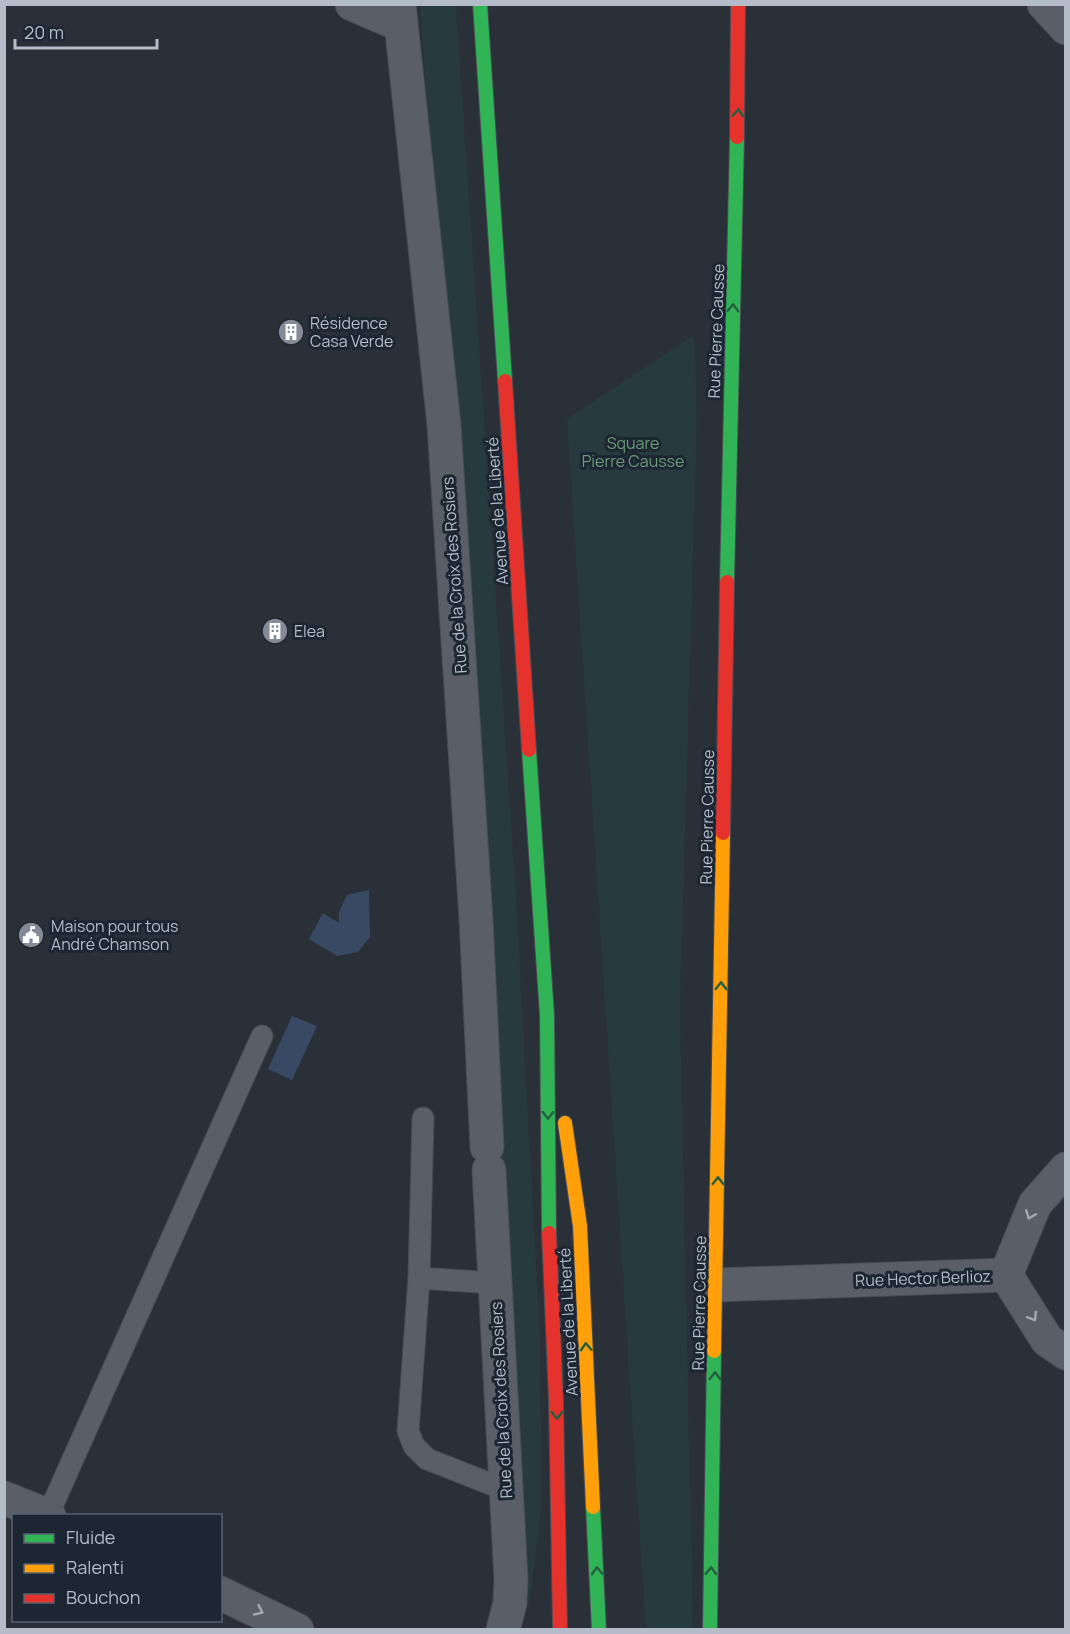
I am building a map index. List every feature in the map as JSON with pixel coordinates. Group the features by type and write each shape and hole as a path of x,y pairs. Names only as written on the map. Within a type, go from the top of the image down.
{"main road":[{"name":"Avenue de la Liberté","path":"480,4 547,1015 548,1214 556,1400 560,1629"},
{"name":"Rue Pierre Causse","path":"710,1629 729,451 739,63 738,4"},
{"name":"Avenue de la Liberté","path":"547,1015 580,1226 599,1629"},
{"name":"Avenue de la Liberté","path":"555,1629 561,1606"}],"street":[{"path":"352,4 400,15"},
{"path":"1044,4 1065,28"},
{"name":"Rue de la Croix des Rosiers","path":"400,15 444,424 476,930 511,1580 510,1603 503,1629"},
{"name":"Rue Hector Berlioz","path":"716,1285 1006,1275 1035,1204 1065,1169"},
{"path":"1006,1275 1047,1340 1065,1353"},
{"path":"4,1498 46,1514"},
{"path":"222,1594 297,1629"}],"lane":[{"path":"49,1514 262,1035"},
{"path":"423,1118 419,1278 408,1431 414,1446 427,1459 506,1490"},
{"path":"419,1278 494,1283"}],"green space":[{"path":"420,5 456,5 516,896 540,1339 542,1500 529,1608 450,414"},
{"name":"Square Pierre Causse","path":"694,335 697,411 680,1008 693,1629 646,1630 567,419"}],"water":[{"path":"369,890 370,937 358,952 337,956 309,939 323,913 339,923 339,912 347,895"},
{"path":"292,1016 317,1026 292,1080 268,1069"}],"traffic: fast":[{"path":"480,4 505,381"},
{"path":"727,582 737,137"},
{"path":"529,750 547,1015 549,1233"},
{"path":"710,1630 714,1351"},
{"path":"593,1507 599,1630"}],"traffic: slow":[{"path":"714,1351 723,833"},
{"path":"565,1123 580,1226 593,1507"}],"traffic: jam":[{"path":"737,137 738,4"},
{"path":"505,381 529,750"},
{"path":"723,833 727,582"},
{"path":"549,1233 556,1400 560,1630"}],"place":[{"name":"Résidence Casa Verde","path":"291,332"},
{"name":"Elea","path":"275,631"},
{"name":"Maison pour tous André Chamson","path":"31,935"}]}
